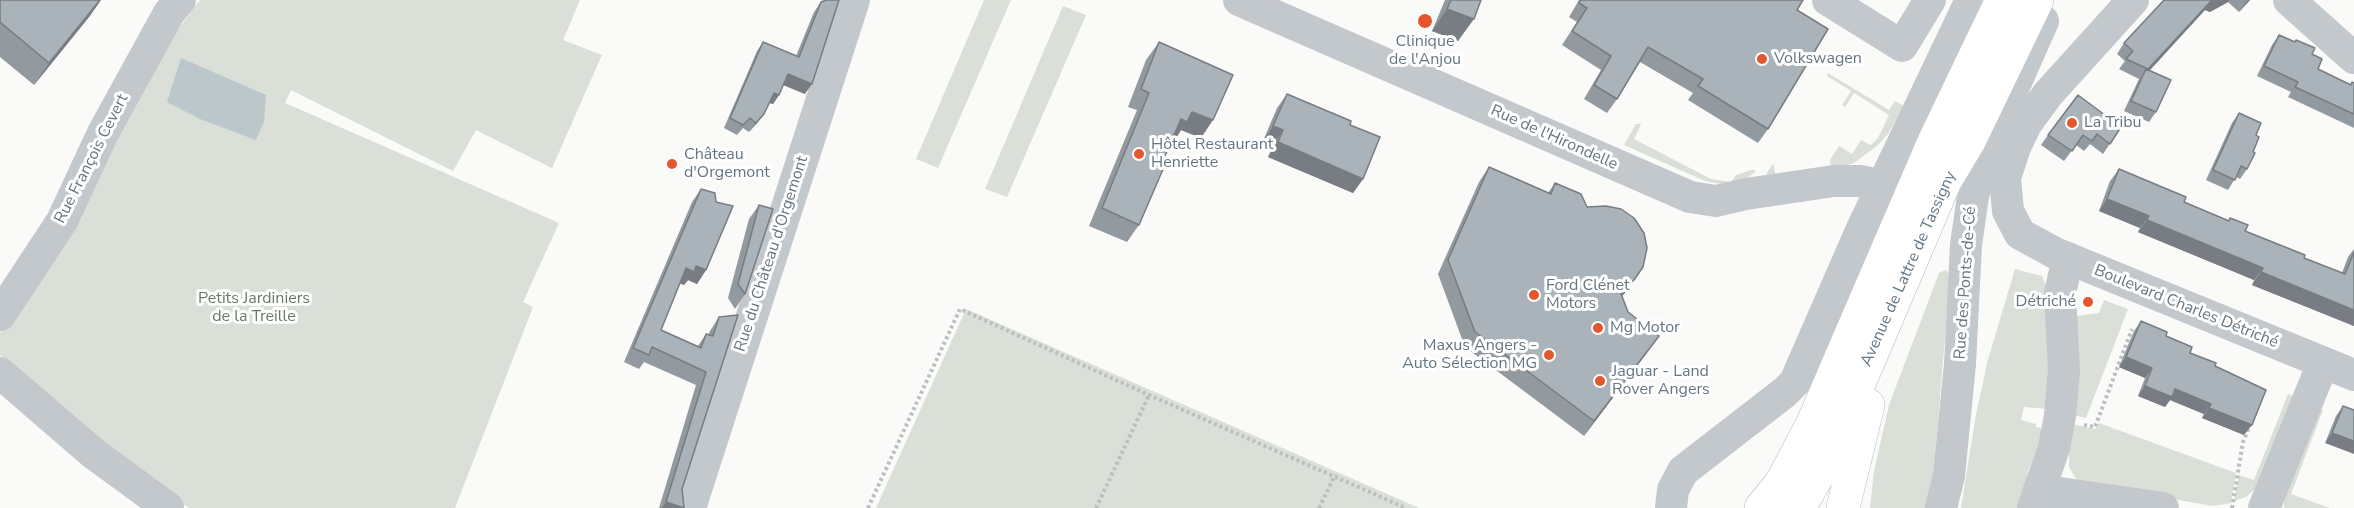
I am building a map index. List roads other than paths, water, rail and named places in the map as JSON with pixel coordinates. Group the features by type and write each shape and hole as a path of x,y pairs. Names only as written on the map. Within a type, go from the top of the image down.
{"main road":[{"path":"1761,508 1782,482 1812,425 1933,144 2002,0"},
{"name":"Avenue de Lattre de Tassigny","path":"1799,508 1826,460 1945,181 1969,141 2037,0"},
{"path":"1843,508 1872,392 1886,352 1956,187 1969,141"}],"street":[{"name":"Rue François Cevert","path":"0,315 62,221 103,133 169,13 180,0"},
{"name":"Rue du Château d'Orgemont","path":"690,508 854,0"},
{"name":"Rue de l'Hirondelle","path":"1239,0 1690,197 1716,201 1746,194 1841,181 1860,181 1882,186"},
{"path":"1828,0 1860,9 1902,46 1930,0"},
{"path":"1671,508 1674,490 1683,471 1795,382 1882,186 1971,0"},
{"name":"Rue des Ponts-de-Cé","path":"1941,508 1949,476 1959,375 1966,245 1973,195 1985,152 2052,0"},
{"name":"Boulevard Charles Détriché","path":"2133,0 2048,94 2026,124 2015,147 2006,178 2008,211 2020,234 2068,258 2354,375"},
{"path":"2289,0 2354,58"},
{"path":"2068,258 2060,293 2064,370 2060,418 2054,448 2036,499 2163,508"},
{"path":"2264,508 2323,363"},
{"path":"0,373 93,453 168,508"}],"place":[{"name":"Clinique de l'Anjou","path":"1425,21"},
{"name":"Volkswagen","path":"1762,59"},
{"name":"La Tribu","path":"2072,123"},
{"name":"Hôtel Restaurant Henriette","path":"1139,154"},
{"name":"Château d'Orgemont","path":"672,164"},
{"name":"Ford Clénet Motors","path":"1534,295"},
{"name":"Détriché","path":"2088,302"},
{"name":"Mg Motor","path":"1598,328"},
{"name":"Maxus Angers - Auto Sélection MG","path":"1549,355"},
{"name":"Jaguar - Land Rover Angers","path":"1600,381"}],"park label":[{"name":"Petits Jardiniers de la Treille","path":"254,308"}]}
